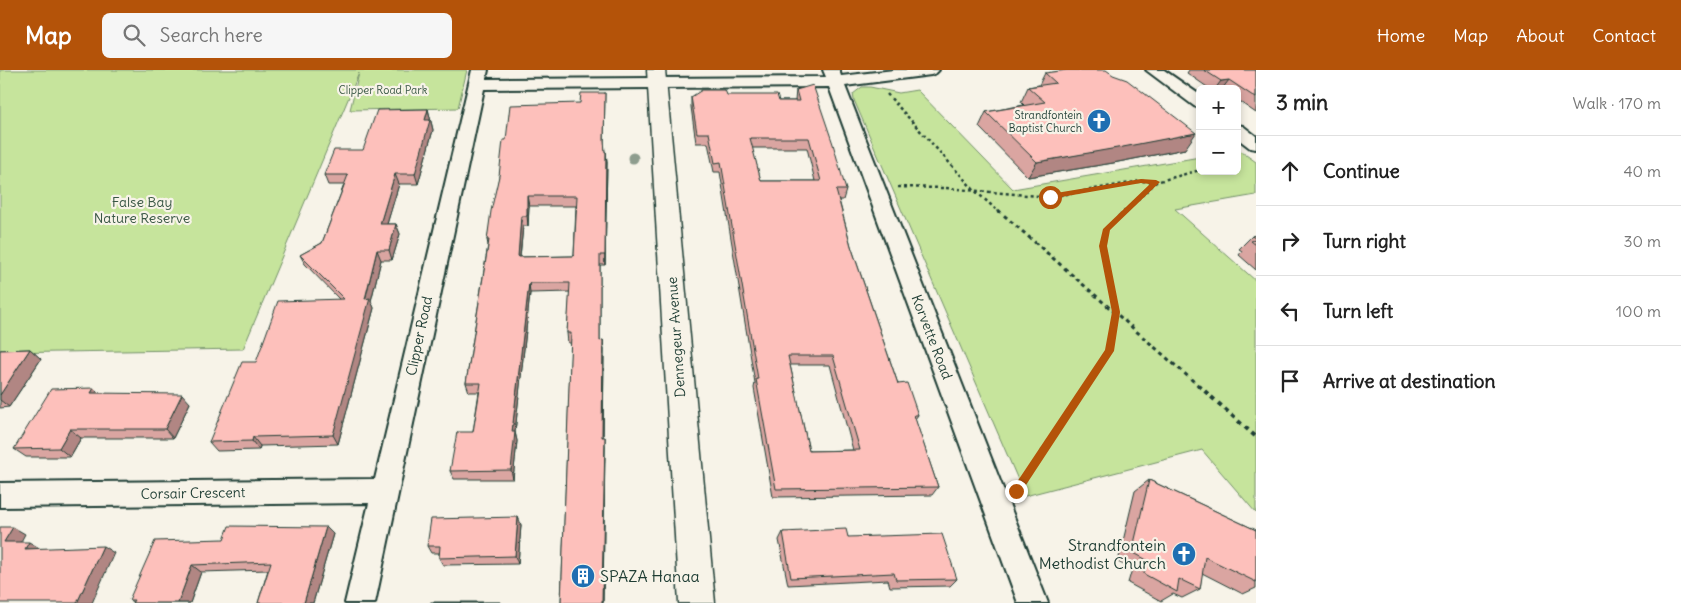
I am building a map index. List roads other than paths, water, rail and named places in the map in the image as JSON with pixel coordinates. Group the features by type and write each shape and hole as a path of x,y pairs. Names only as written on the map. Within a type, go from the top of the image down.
{"street":[{"path":"478,77 833,76 875,78 931,70"},
{"path":"1154,70 1196,100"},
{"name":"Dennegeur Avenue","path":"656,76 697,603"},
{"name":"Korvette Road","path":"833,76 1033,603"},
{"name":"Clipper Road","path":"360,603 478,77"},
{"path":"1241,133 1256,144"},
{"name":"Corsair Crescent","path":"0,496 385,491"}],"place":[{"name":"Strandfontein Baptist Church","path":"1099,121"},
{"name":"Strandfontein Methodist Church","path":"1184,554"},
{"name":"SPAZA Hanaa","path":"583,576"}],"park label":[{"name":"Clipper Road Park","path":"383,90"},
{"name":"False Bay Nature Reserve","path":"142,210"}]}
